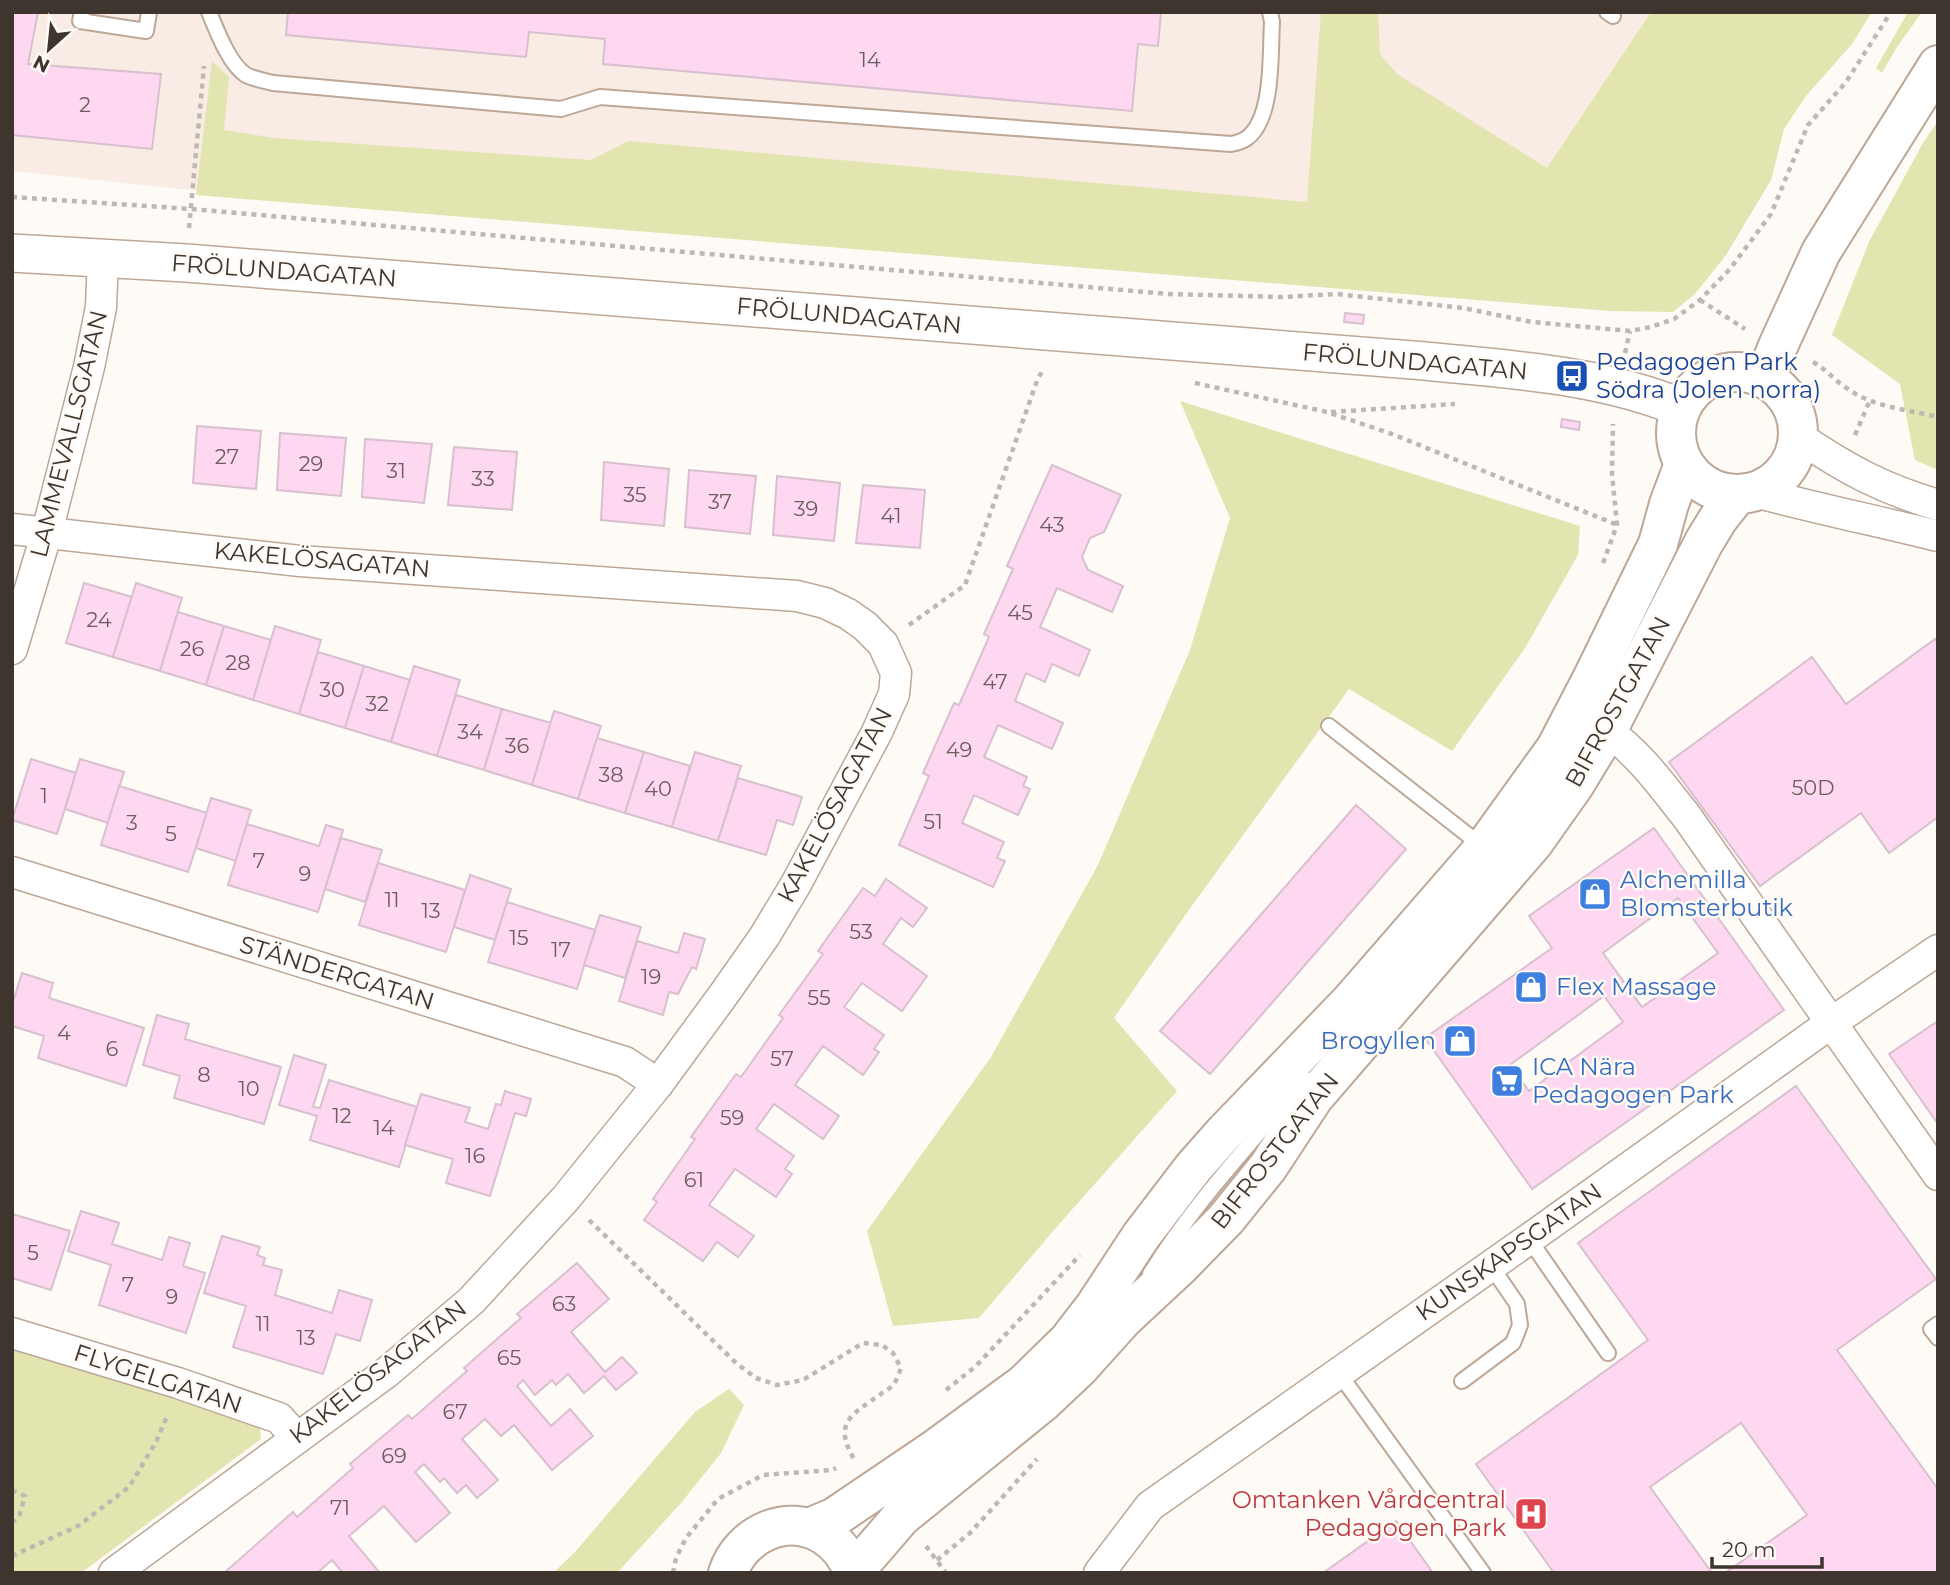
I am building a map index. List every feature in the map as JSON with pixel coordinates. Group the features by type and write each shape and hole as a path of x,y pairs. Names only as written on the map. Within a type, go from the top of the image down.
{"main road":[{"path":"1746,493 1722,492 1707,486 1684,464 1676,436 1682,408 1696,388 1717,375 1750,373 1772,362 1821,252 1938,65"},
{"path":"1772,362 1796,414 1799,437"},
{"name":"BIFROSTGATAN","path":"809,1528 835,1517 934,1450 1024,1384 1068,1341 1095,1306 1140,1236 1223,1134 1351,1001 1498,859 1534,842 1607,731 1645,642 1718,519 1746,493 1777,481 1792,461 1799,437"},
{"name":"BIFROSTGATAN","path":"728,1573 742,1547 756,1535 773,1528 790,1526 809,1528 825,1535 838,1546 855,1573 901,1517 1043,1402 1079,1368 1124,1318 1226,1219 1268,1167 1314,1097 1498,859 1516,806 1562,736 1658,544 1684,464"}],"street":[{"name":"FRÖLUNDAGATAN","path":"12,253 186,263 1425,361 1572,376 1655,396 1682,408"},
{"name":"LAMMEVALLSGATAN","path":"12,649 47,532 89,367 101,307 103,258"},
{"path":"1799,437 1838,463 1879,485 1938,505"},
{"path":"1746,493 1938,537"},
{"name":"KAKELÖSAGATAN","path":"12,529 300,561 797,596 825,603 865,626 883,644 896,673 894,694 877,732 832,818 764,937 657,1084 566,1198 471,1301 386,1373 114,1573"},
{"path":"1607,731 1652,774 1687,817 1938,1175"},
{"name":"STÄNDERGATAN","path":"12,872 625,1062 657,1084"},
{"name":"KUNSKAPSGATAN","path":"1099,1573 1150,1506 1830,1023 1938,950"},
{"name":"FLYGELGATAN","path":"12,1333 178,1383 279,1418 296,1437"}],"lane":[{"path":"82,12 80,21 146,31 149,12"},
{"path":"209,12 234,62 246,75 273,83 561,109 600,97 1231,144 1246,139 1264,115 1269,80 1272,22 1270,12"},
{"path":"1329,726 1498,859"},
{"path":"1140,1305 1144,1283 1167,1247 1218,1180 1313,1071"},
{"path":"1529,1239 1608,1353"},
{"path":"1462,1381 1513,1343 1520,1325 1517,1304 1491,1266"},
{"path":"1938,1324 1931,1329 1938,1338"},
{"path":"1338,1372 1483,1573"}],"path":[{"path":"12,197 191,209 1168,294 1282,298 1337,294 1463,308 1532,322 1630,331 1674,319 1700,300 1730,269 1771,214 1808,125 1846,82 1891,12"},
{"path":"186,263 205,63"},
{"path":"1700,300 1740,326 1772,362 1820,366 1849,390 1870,400 1938,417"},
{"path":"883,644 965,585 1038,378 1047,367"},
{"path":"1184,381 1327,412 1392,434 1617,525 1599,574"},
{"path":"1838,463 1853,439 1870,400"},
{"path":"1327,412 1457,404"},
{"path":"1602,420 1613,422"},
{"path":"566,1198 736,1363 756,1378 777,1385 803,1380 863,1343 882,1345 893,1353 901,1368 895,1384 853,1414 846,1423 843,1434 854,1459"},
{"path":"944,1392 976,1366 1086,1248"},
{"path":"12,1556 78,1526 129,1487 156,1442 171,1409 178,1383"},
{"path":"673,1573 676,1558 686,1538 718,1499 763,1475 832,1470 863,1453"},
{"path":"12,1490 25,1496 20,1514 12,1523"}],"shaded area":[{"path":"12,12 1677,12 1564,284 620,217 180,189 12,171"}],"green space":[{"path":"1321,12 1378,12 1380,54 1397,74 1547,168 1651,12 1872,12 1852,44 1806,96 1784,129 1771,180 1726,255 1695,294 1673,312 1610,311 196,195 212,61 229,77 224,130 274,138 591,160 629,141 1307,202"},
{"path":"1908,12 1922,12 1882,73 1876,68"},
{"path":"1938,121 1938,470 1915,460 1900,384 1832,335 1869,242 1923,143"},
{"path":"1180,401 1580,526 1578,555 1525,648 1452,751 1349,689 1114,1018 1177,1091 979,1318 893,1326 867,1231 991,1057 1098,865 1190,650 1230,518"},
{"path":"12,1346 259,1421 261,1439 81,1573 12,1573"},
{"path":"729,1389 744,1405 721,1453 681,1503 617,1573 553,1573 575,1552 695,1412"}],"building":[{"path":"12,12 38,12 28,64 161,74 152,149 12,135"},
{"path":"288,12 1161,12 1158,46 1138,44 1132,111 603,64 605,39 529,32 526,57 286,35"},
{"path":"1345,313 1364,315 1363,324 1344,322"},
{"path":"1562,419 1580,422 1579,430 1561,427"},
{"path":"197,426 261,431 256,489 193,483"},
{"path":"280,433 346,438 341,496 277,490"},
{"path":"365,439 432,444 424,503 362,497"},
{"path":"454,447 517,452 512,510 448,505"},
{"path":"604,462 669,469 664,526 601,520"},
{"path":"1052,465 1121,495 1104,532 1090,538 1082,557 1088,570 1123,586 1112,612 1057,588 1040,627 1090,650 1079,676 1052,664 1045,682 1026,673 1015,701 1063,723 1052,749 998,725 984,757 1027,777 1023,786 1030,789 1018,815 974,795 962,823 1004,842 997,858 1005,861 993,887 899,845 929,776 923,773 954,703 959,705 989,637 984,634 1013,569 1007,566"},
{"path":"689,470 756,476 750,534 685,527"},
{"path":"777,476 840,483 834,541 773,535"},
{"path":"863,485 925,490 920,548 856,543"},
{"path":"84,583 132,597 113,657 66,643"},
{"path":"136,583 182,598 160,671 113,657"},
{"path":"178,612 224,626 206,685 160,671"},
{"path":"224,626 271,640 253,700 206,685"},
{"path":"275,626 321,640 299,714 253,700"},
{"path":"1935,639 1938,643 1938,817 1889,853 1861,813 1760,886 1669,762 1812,657 1846,704"},
{"path":"318,652 364,666 345,728 299,714"},
{"path":"364,666 410,680 391,742 345,728"},
{"path":"414,666 460,680 437,756 391,742"},
{"path":"456,695 502,709 484,770 437,756"},
{"path":"502,709 551,723 532,785 484,770"},
{"path":"554,711 601,726 578,799 532,785"},
{"path":"597,738 644,752 625,813 578,799"},
{"path":"644,752 690,766 672,827 625,813"},
{"path":"695,752 741,766 718,841 672,827"},
{"path":"31,759 76,773 57,834 12,820"},
{"path":"80,759 124,772 108,823 65,809"},
{"path":"738,778 802,797 793,825 777,820 766,855 718,841"},
{"path":"119,786 207,813 188,872 101,845"},
{"path":"211,798 251,810 236,861 196,848"},
{"path":"1356,805 1406,849 1210,1074 1160,1031"},
{"path":"247,824 319,846 326,825 343,830 318,912 228,885"},
{"path":"1654,828 1784,1010 1532,1189 1425,1038 1552,948 1529,916","holes":["1678,898 1718,953 1642,1007 1603,953","1604,996 1623,1022 1529,1091 1510,1065"]},
{"path":"341,838 382,850 365,902 325,889"},
{"path":"378,863 465,890 446,952 359,925"},
{"path":"470,875 511,889 495,940 454,927"},
{"path":"886,879 927,908 913,927 901,918 883,944 927,976 902,1011 862,983 844,1007 884,1035 874,1049 879,1052 863,1075 823,1046 795,1085 839,1116 823,1139 774,1104 756,1129 794,1156 785,1169 792,1174 776,1197 735,1169 709,1205 754,1236 738,1257 717,1242 703,1261 644,1220 657,1202 653,1199 695,1139 691,1137 736,1074 741,1077 783,1018 779,1015 823,954 818,951 863,888 875,896"},
{"path":"507,902 595,930 577,989 488,962"},
{"path":"600,915 641,927 625,978 584,965"},
{"path":"684,933 705,939 696,969 692,967 678,994 669,992 663,1015 619,1001 637,941 678,953"},
{"path":"22,973 53,983 49,998 144,1028 126,1086 38,1058 44,1036 12,1026 12,1005"},
{"path":"157,1015 189,1024 185,1039 281,1067 264,1124 174,1098 180,1076 143,1065"},
{"path":"1938,1021 1938,1124 1889,1054"},
{"path":"294,1055 326,1065 313,1107 320,1108 329,1080 417,1107 399,1167 310,1140 317,1116 279,1105"},
{"path":"1796,1086 1936,1279 1837,1350 1938,1489 1938,1573 1725,1573 1807,1515 1741,1423 1650,1487 1712,1573 1554,1573 1476,1464 1648,1340 1578,1243"},
{"path":"505,1091 531,1099 526,1116 515,1113 490,1196 446,1183 453,1159 405,1145 421,1094 470,1108 465,1122 488,1129 496,1104 501,1105"},
{"path":"81,1211 119,1223 112,1244 162,1260 169,1237 190,1243 183,1266 205,1273 186,1333 99,1305 111,1265 68,1251"},
{"path":"12,1214 70,1231 51,1290 12,1278"},
{"path":"222,1236 260,1247 257,1255 265,1258 263,1265 282,1270 275,1295 332,1313 339,1290 372,1300 360,1341 336,1334 323,1374 233,1347 246,1306 204,1293"},
{"path":"577,1263 609,1299 571,1332 605,1372 622,1357 637,1373 616,1390 604,1376 584,1393 568,1374 556,1385 552,1380 535,1395 523,1380 517,1386 551,1426 570,1409 593,1436 552,1470 514,1425 501,1436 485,1419 462,1439 498,1480 477,1498 466,1485 457,1493 444,1478 440,1482 424,1464 415,1472 450,1513 416,1542 384,1506 349,1536 380,1573 343,1573 332,1560 317,1573 224,1573 293,1512 297,1517 353,1468 350,1464 408,1415 412,1419 467,1371 464,1368 521,1318 517,1314"},
{"path":"1396,1521 1433,1573 1323,1573"}],"place":[{"name":"Pedagogen Park Södra (Jolen norra)","path":"1572,376"},
{"name":"Alchemilla Blomsterbutik","path":"1595,894"},
{"name":"Flex Massage","path":"1531,987"},
{"name":"Brogyllen","path":"1460,1041"},
{"name":"ICA Nära Pedagogen Park","path":"1507,1081"},
{"name":"Omtanken Vårdcentral Pedagogen Park","path":"1531,1514"}]}
